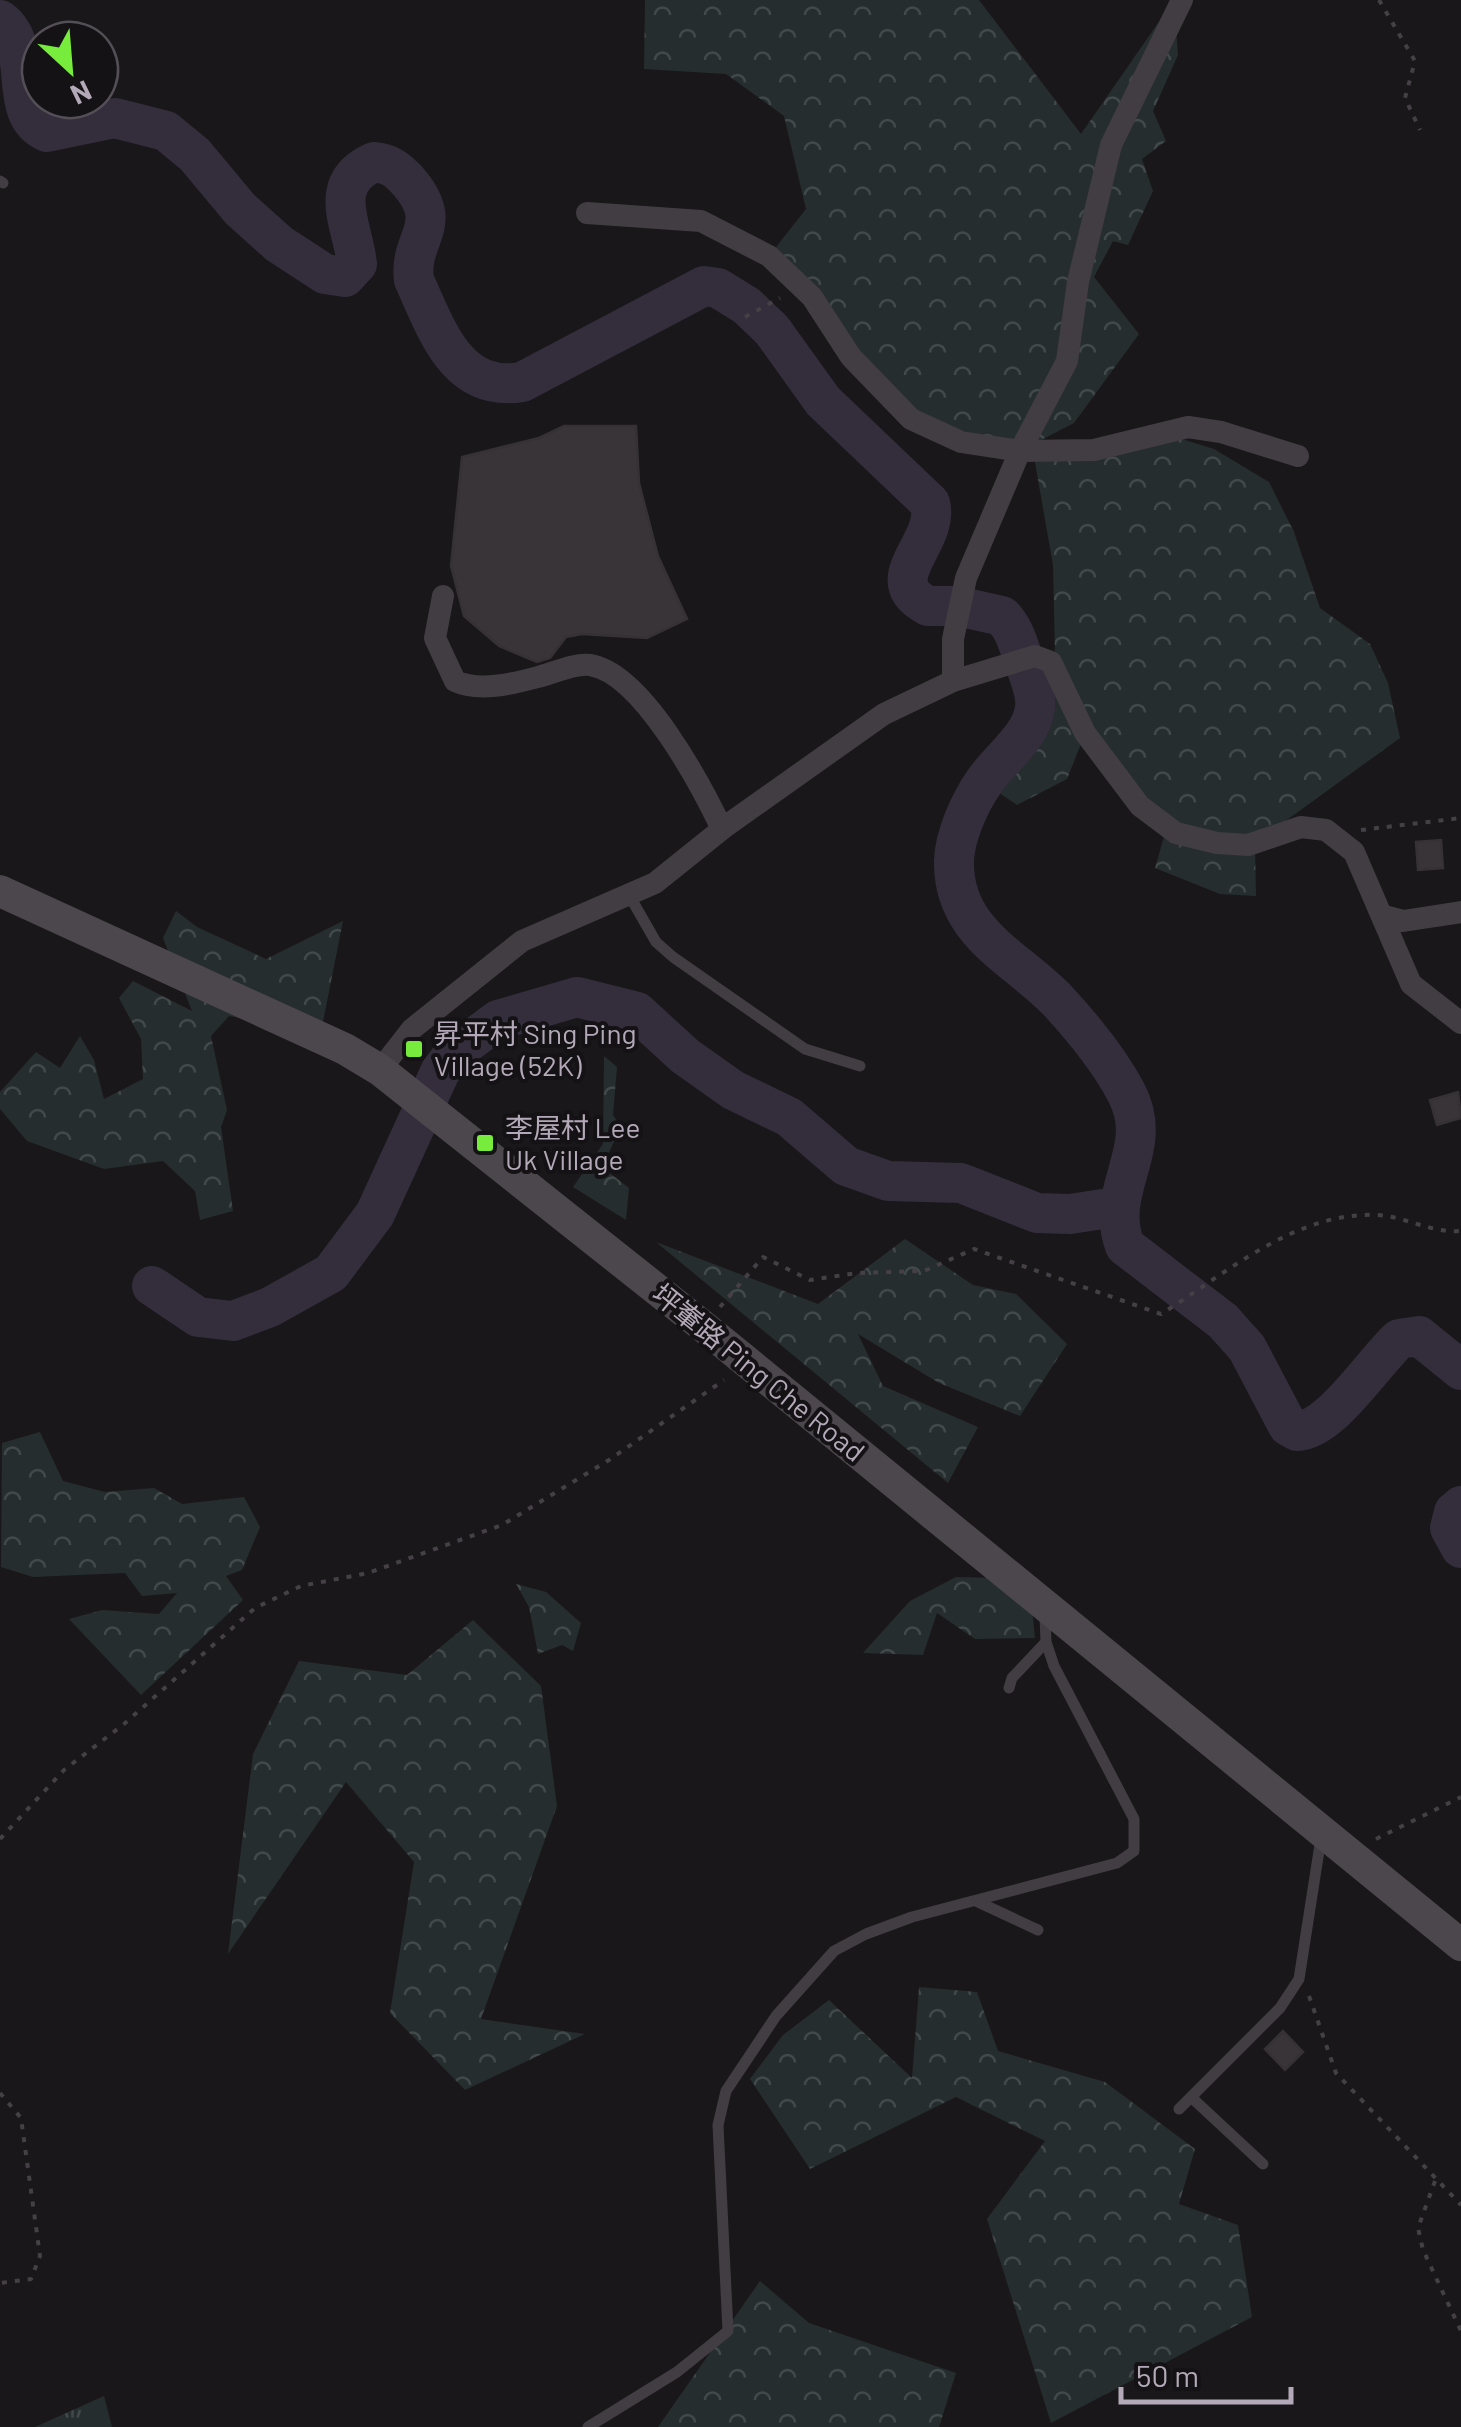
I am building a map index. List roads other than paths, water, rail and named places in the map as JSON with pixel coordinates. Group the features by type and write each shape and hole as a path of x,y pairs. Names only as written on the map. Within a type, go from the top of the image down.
{"street":[{"path":"953,681 955,628 974,560 1020,451 1067,361 1078,282 1111,145 1182,0"},
{"path":"587,213 701,221 769,256 812,297 852,356 911,419 962,442 1020,451 1094,450 1188,427 1221,432 1298,456"},
{"path":"443,596 435,638 455,681 467,686 514,683 588,664 613,673 652,715 702,788 722,830"},
{"path":"385,1074 412,1029 522,941 655,883 884,714 997,664 1040,656 1051,662 1085,733 1140,806 1176,833 1216,844 1248,845 1300,827 1331,834 1354,852 1411,984 1461,1023"},
{"name":"坪輋路 Ping Che Road","path":"0,891 345,1049 385,1074 704,1326 1461,1945"},
{"path":"1384,916 1403,921 1461,912"}],"lane":[{"path":"629,895 656,942 673,958 805,1049 860,1066"},
{"path":"588,2427 677,2372 728,2331 718,2126 726,2091 765,2031 834,1951 912,1917 1118,1863 1134,1851 1134,1819 1046,1642 1041,1601"},
{"path":"1009,1688 1046,1642"},
{"path":"1179,2109 1280,2008 1300,1972 1322,1834"},
{"path":"978,1902 1038,1930"},
{"path":"1191,2097 1262,2164"}],"waterway":[{"path":"0,20 17,46 23,96 34,123 47,132 115,118 166,131 195,155 240,209 279,244 325,274 345,277 357,264 346,207 350,182 374,162 397,170 425,209 414,280 452,354 481,378 499,383 522,382 704,286 718,288 747,306 772,330 823,401 930,503 927,532 909,572 908,584 914,595 928,606 957,606 1002,616 1016,638 1032,685 1035,708 1028,729 984,782 969,809 955,850 956,885 975,925 1067,1011 1126,1092 1136,1132 1120,1205 1125,1246 1223,1321 1247,1348 1288,1426 1297,1431 1324,1420 1399,1339 1419,1336 1461,1370"},
{"path":"152,1286 198,1317 233,1321 270,1307 331,1273 375,1214 440,1072 455,1052 498,1020 577,997 637,1012 685,1056 733,1090 789,1117 846,1166 888,1181 961,1183 1037,1213 1070,1214 1116,1207"},
{"path":"1461,1506 1454,1512 1450,1528 1461,1548"}],"place":[{"name":"昇平村 Sing Ping Village (52K)","path":"414,1049"},
{"name":"李屋村 Lee Uk Village","path":"485,1143"}]}
